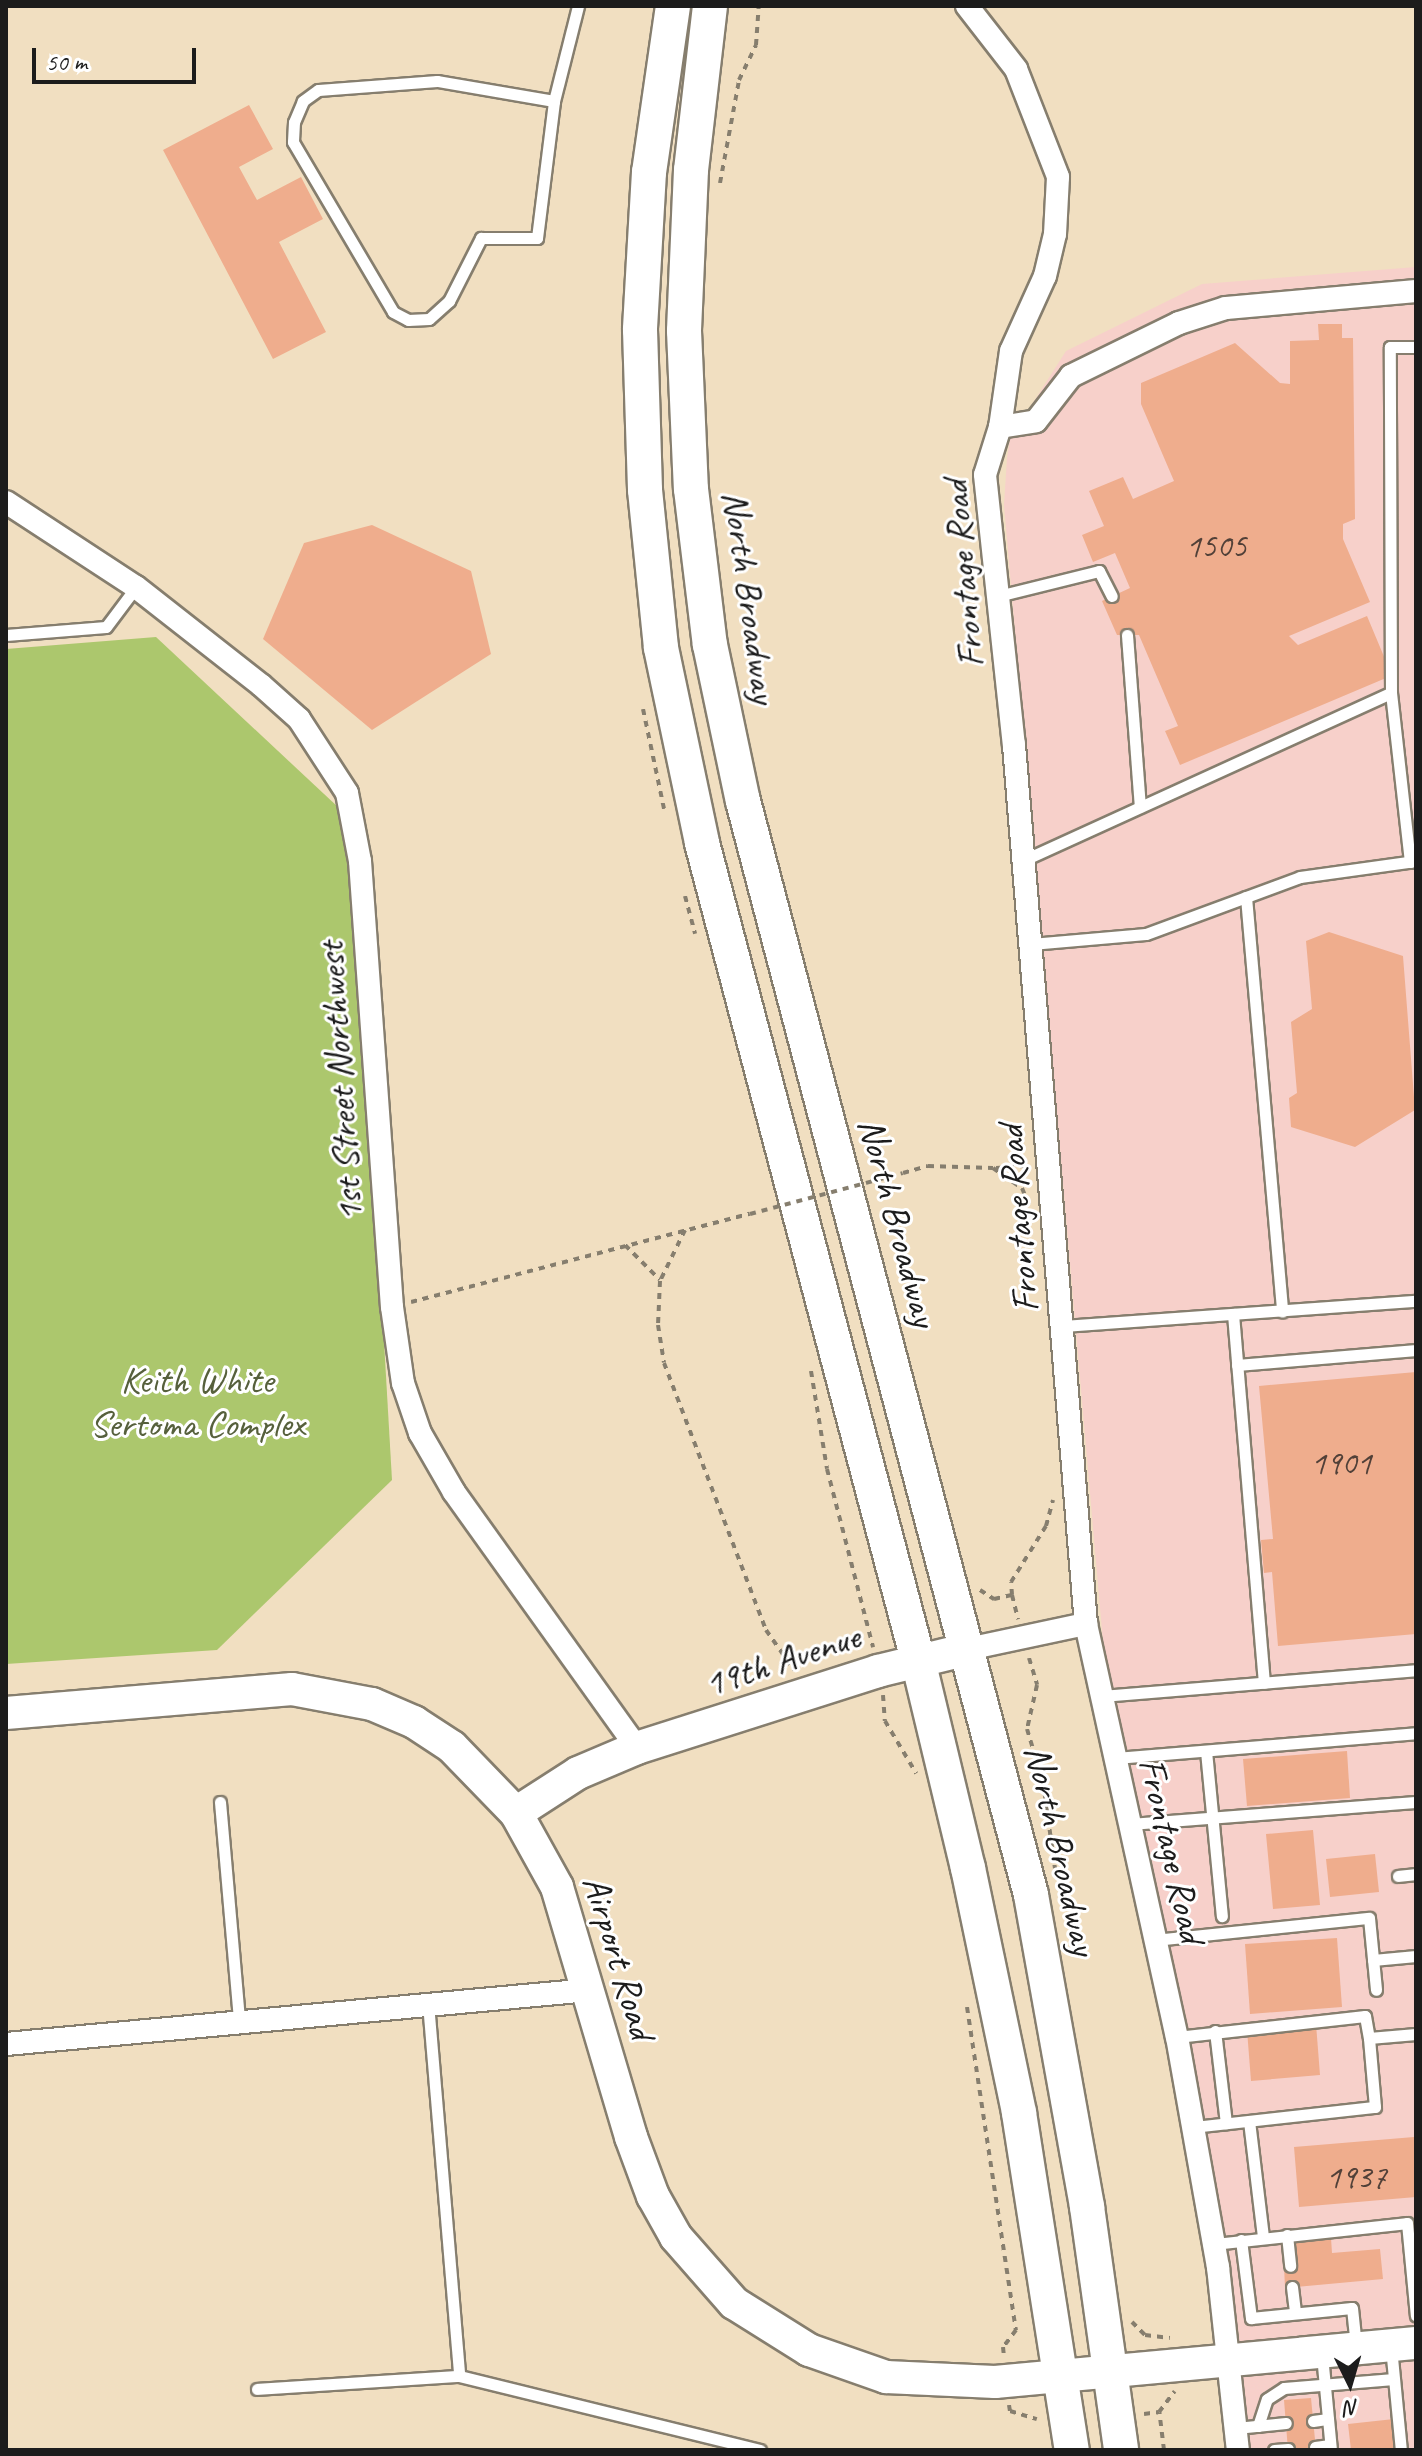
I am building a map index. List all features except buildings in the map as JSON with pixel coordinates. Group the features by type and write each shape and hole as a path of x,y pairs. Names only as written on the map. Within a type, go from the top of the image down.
{"main road":[{"path":"673,6 649,172 640,330 645,490 661,648 711,881 918,1660 1000,2013 1064,2376 1072,2450"},
{"name":"North Broadway","path":"710,6 691,170 684,331 691,489 710,645 743,801 1031,1895 1064,2066 1121,2450"}],"street":[{"name":"Frontage Road","path":"967,6 991,30 1016,69 1058,177 1055,234 1045,276 1011,351 1000,427 985,475 1024,860 1086,1624 1177,2037 1244,2434"},
{"path":"1000,427 1036,421 1071,376 1191,319 1226,308 1416,291"},
{"name":"1st Street Northwest","path":"6,502 136,587 299,719 347,793 360,861 392,1307 403,1383 420,1433 505,1567 637,1748"},
{"name":"19th Avenue","path":"516,1813 578,1773 637,1748 918,1660 1086,1624"},
{"name":"Airport Road","path":"6,1713 254,1689 337,1694 414,1722 485,1776 516,1813 557,1887 653,2196 702,2273 734,2303 809,2350 886,2377 932,2382 1064,2376 1404,2344"},
{"path":"6,2044 239,2019 589,1990"}],"lane":[{"path":"554,101 437,81 318,90 303,101 294,122 293,142 393,312 408,320 429,319 449,301 481,238 537,238 554,101 578,6"},
{"path":"1031,944 1146,934 1300,877 1413,861 1391,693 1390,347 1416,347"},
{"path":"998,596 1099,571 1112,596"},
{"path":"6,635 106,627 136,587"},
{"path":"1127,635 1140,807"},
{"path":"1024,860 1391,693"},
{"path":"1246,897 1282,1311"},
{"path":"1063,1326 1416,1301"},
{"path":"1233,1314 1264,1683"},
{"path":"1237,1365 1416,1350"},
{"path":"1101,1696 1416,1670"},
{"path":"1115,1758 1416,1733"},
{"path":"1206,1751 1222,1916"},
{"path":"220,1802 239,2019"},
{"path":"1129,1824 1416,1802"},
{"path":"1398,1876 1416,1874"},
{"path":"1155,1940 1369,1918 1376,1990"},
{"path":"1373,1960 1416,1956"},
{"path":"428,2003 459,2376"},
{"path":"1177,2037 1365,2016 1369,2038 1375,2107 1193,2127"},
{"path":"1215,2031 1226,2123"},
{"path":"1369,2038 1416,2034"},
{"path":"1249,2121 1263,2237"},
{"path":"1214,2244 1407,2223 1416,2316"},
{"path":"1287,2235 1290,2266"},
{"path":"1241,2240 1251,2318 1352,2308 1356,2348"},
{"path":"1292,2287 1295,2313"},
{"path":"1401,2450 1394,2379 1404,2344"},
{"path":"1315,2447 1331,2448 1321,2351"},
{"path":"257,2389 459,2376 760,2450"},
{"path":"1244,2434 1274,2392 1394,2379"},
{"path":"1313,2421 1328,2419"},
{"path":"1244,2434 1286,2423"},
{"path":"1274,2450 1288,2449"}],"path":[{"path":"717,199 739,80 756,45 759,6"},
{"path":"392,1307 928,1166 993,1168 1049,1165"},
{"path":"993,1168 1022,1188 1032,1211"},
{"path":"869,1180 874,1195"},
{"path":"685,1230 660,1281 658,1325 664,1363 766,1630 796,1673 806,1676"},
{"path":"625,1245 660,1281"},
{"path":"1052,1486 1046,1526 1011,1582 1037,1685 1027,1729 1043,1782 1055,1874"},
{"path":"976,1575 980,1590 994,1599 1012,1595"},
{"path":"861,1650 871,1640"},
{"path":"1131,2316 1133,2325 1145,2335 1170,2335 1175,2393 1159,2412 1164,2450"}],"shaded area":[{"path":"1416,267 1416,2450 1247,2450 1230,2285 1162,1918 1105,1665 1004,505 1007,458 1010,439 1066,351 1202,284"}],"green space":[{"name":"Keith White Sertoma Complex","path":"156,637 354,822 392,1480 217,1650 6,1664 6,649"}]}
